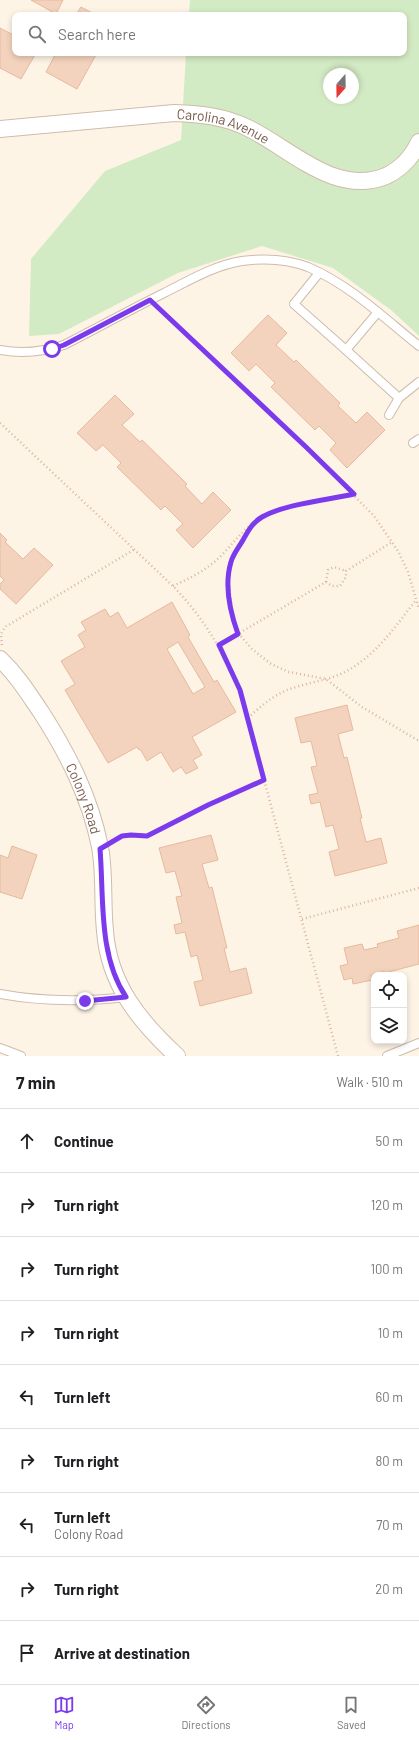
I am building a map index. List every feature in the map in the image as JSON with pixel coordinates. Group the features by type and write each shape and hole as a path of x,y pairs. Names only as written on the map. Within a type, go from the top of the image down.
{"street":[{"name":"Carolina Avenue","path":"0,130 174,113 202,114 225,119 248,128 300,160 335,177 347,181 363,182 378,179 393,173 405,163 415,151 419,142"},
{"name":"Colony Road","path":"3,662 22,682 50,726 75,771 92,812 100,849 105,932 108,953 114,976 140,1018 177,1056"}],"lane":[{"path":"0,350 13,352 33,352 52,349 64,345 197,276 241,261 263,259 285,261 306,267 319,273 354,293 419,346"},
{"path":"319,273 294,304 399,398"},
{"path":"346,350 378,312"},
{"path":"389,415 399,398 419,382"},
{"path":"0,994 56,1001 85,1001 126,997"},
{"path":"387,1056 419,1043"},
{"path":"0,1048 21,1056"}],"path":[{"path":"150,300 306,447 374,516 392,542 408,572 419,609"},
{"path":"0,423 173,586 191,605 219,645 240,690 338,1056"},
{"path":"173,586 208,567 252,524 263,517 281,509 354,494"},
{"path":"252,524 232,560 228,576 233,618 238,634 252,649 272,664 289,672 326,679 362,707 419,741"},
{"path":"346,571 392,542"},
{"path":"3,662 1,634 5,627 135,549"},
{"path":"219,645 326,582 328,570 334,567 346,571"},
{"path":"326,582 332,586 340,586 346,577 346,571"},
{"path":"248,718 277,695 295,687 343,673 362,662 378,648 416,600"},
{"path":"100,849 122,836 147,836 208,805 264,780"},
{"path":"302,918 419,888"}],"green space":[{"path":"190,0 419,0 419,336 391,310 333,268 262,246 178,273 59,334 29,336 31,259 105,171 181,140 186,56 407,56 407,12 189,12"}],"building":[{"path":"31,0 63,0 57,12 52,12"},
{"path":"81,7 90,12 78,12"},
{"path":"0,28 12,34 12,56 34,56 21,79 0,68"},
{"path":"54,56 95,56 77,89 46,72"},
{"path":"268,315 287,333 276,345 294,362 296,360 340,403 338,406 356,423 367,412 385,430 347,468 330,450 336,443 319,426 315,430 271,387 275,383 256,364 249,371 231,353"},
{"path":"115,395 134,414 122,425 140,442 142,440 187,484 185,486 202,504 213,492 231,510 193,548 176,530 183,524 165,506 161,510 117,467 121,463 103,445 96,451 77,433"},
{"path":"0,533 7,540 5,542 23,559 34,548 53,565 16,604 0,589 0,584 4,580 0,576"},
{"path":"172,602 190,635 188,637 214,682 217,680 236,712 192,737 202,755 193,760 198,768 186,774 181,767 173,772 161,752 147,761 140,749 139,750 137,747 108,763 65,690 75,684 61,661 85,647 78,635 86,630 81,622 105,609 110,617 118,612 127,628","holes":["178,642 205,687 193,694 167,649"]},
{"path":"347,705 353,730 338,734 344,758 347,757 362,818 360,818 366,842 381,838 387,863 335,876 329,852 339,849 333,825 326,827 320,802 311,804 309,795 318,793 311,767 317,766 311,741 301,743 295,718"},
{"path":"211,835 218,860 202,864 209,888 212,887 227,948 224,948 230,972 246,968 252,993 200,1006 194,982 203,980 197,955 191,957 185,932 176,934 174,925 182,923 176,897 182,896 175,871 166,873 159,848"},
{"path":"12,846 37,855 22,899 0,892 0,855 8,858"},
{"path":"419,925 419,964 389,972 371,972 371,980 353,984 352,978 344,980 340,966 348,964 344,948 362,944 364,950 378,947 377,944 399,938 397,931"}],"route":[{"path":"52,349 64,345 150,300 354,494 281,509 263,517 252,524 232,560 228,576 229,589 233,618 238,634 219,645 240,690 264,780 208,805 147,836 122,836 100,849 105,932 108,953 114,976 126,997 85,1001"}]}
